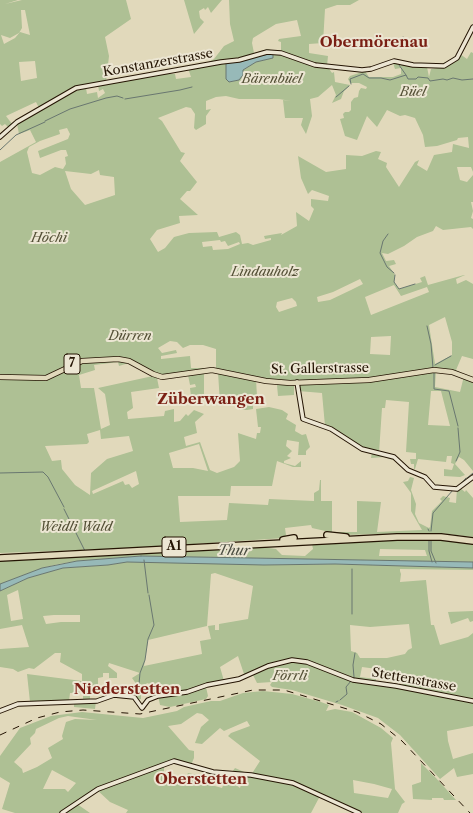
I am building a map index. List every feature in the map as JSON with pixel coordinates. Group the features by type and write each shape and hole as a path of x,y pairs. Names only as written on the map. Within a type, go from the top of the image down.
{"highway":[{"name":"A1","path":"327,534 354,537"},
{"name":"A1","path":"85,553 354,537 433,535 473,540"},
{"name":"A1","path":"0,557 248,545 366,537"},
{"name":"A1","path":"269,542 294,538"},
{"name":"A1","path":"307,545 332,540"},
{"name":"A1","path":"248,545 279,547"}],"main road":[{"name":"St. Gallerstrasse","path":"0,377 45,378 82,361 118,359 129,361 160,376 212,370 271,382 297,382 369,380 433,370 452,372 473,380"}],"street":[{"name":"Konstanzerstrasse","path":"0,137 17,122 67,92 78,88 239,60 268,52 281,53 309,64 365,70 396,61 413,66 444,66 453,62 459,56 473,27"},
{"path":"297,382 303,419 331,429 362,449 394,457 408,470 425,477 435,487 454,489 473,477"},
{"name":"Stettenstrasse","path":"0,711 18,705 97,701 112,695 134,697 142,708 148,700 158,696 188,692 207,685 239,679 268,666 292,660 307,662 351,679 473,701"},
{"path":"62,813 98,790 174,761 213,772 251,775 287,782 359,813"}],"green space":[{"path":"0,0 18,0 5,4 22,0 126,0 131,19 105,37 109,56 106,82 69,90 39,108 36,102 6,116 12,124 8,127 5,124 2,126 0,124","holes":["21,10 25,10 30,35 20,32 15,38 4,44 1,35 10,38 19,33 22,28","35,61 37,78 21,81 19,62"]},
{"path":"184,0 222,0 211,13 208,7 205,10 204,8 199,11 200,18 204,22 194,34"},
{"path":"229,0 359,0 350,5 337,5 325,9 323,43 309,44 309,53 328,56 327,66 332,73 334,72 335,82 350,85 344,91 341,99 332,103 336,95 332,85 318,97 310,99 312,116 306,134 301,125 303,118 285,118 283,100 291,101 279,99 239,99 226,96 216,97 206,101 206,110 211,109 206,116 206,124 196,130 194,128 195,114 191,108 186,107 158,118 162,121 181,152 185,153 180,161 197,182 190,191 187,191 180,199 198,215 179,216 180,223 157,230 150,239 158,252 165,248 174,237 189,233 217,232 219,237 236,232 240,235 242,244 248,243 253,245 271,240 271,238 265,239 264,236 282,233 281,235 297,226 296,212 309,221 314,209 311,206 311,199 328,201 329,196 312,190 308,194 301,178 298,156 326,172 346,169 346,155 362,156 376,151 381,152 378,159 387,163 386,167 399,187 415,162 419,160 417,165 427,171 434,155 452,152 453,144 469,148 468,137 458,138 457,140 437,146 425,147 423,135 415,118 405,115 400,116 387,110 377,127 367,116 357,140 345,136 340,119 344,118 343,114 345,112 349,112 351,110 351,102 354,98 358,97 361,88 366,89 367,87 359,83 350,83 348,79 350,76 365,71 369,77 393,77 401,74 401,68 395,69 393,63 398,62 409,66 427,67 429,77 431,69 443,67 443,63 452,60 460,54 467,59 471,52 473,53 473,172 471,167 457,167 460,180 467,182 473,175 473,202 471,202 473,211 471,218 473,219 473,229 471,227 443,230 436,226 433,231 417,237 388,254 382,253 386,261 394,260 396,264 389,266 395,275 394,282 399,289 422,282 420,278 425,276 428,285 464,275 456,279 457,284 466,280 473,284 473,359 462,356 456,370 473,379 473,471 464,460 459,457 455,464 465,475 460,477 444,476 444,469 452,470 454,464 451,463 452,456 447,456 446,462 418,459 414,469 414,464 411,464 410,459 416,459 416,453 406,452 409,402 386,400 385,408 382,408 379,453 397,459 396,461 384,457 371,458 372,452 325,426 322,393 298,391 297,383 256,379 257,397 261,397 262,400 258,400 258,404 253,405 253,409 239,410 239,403 220,404 218,372 204,372 204,395 191,396 190,388 196,387 195,384 190,385 188,375 157,378 159,388 131,392 133,408 127,412 128,419 164,416 165,411 174,409 174,422 180,421 186,414 188,416 194,410 204,414 195,422 197,433 184,437 186,446 200,442 210,470 217,473 234,467 240,461 238,433 256,439 257,433 260,433 261,427 258,427 256,409 269,407 282,410 288,414 286,419 296,425 295,431 302,435 306,434 310,447 306,451 306,455 298,455 299,442 287,440 286,446 292,451 287,456 291,458 284,461 284,463 295,466 301,461 301,467 293,467 277,461 272,486 231,486 230,496 178,496 180,522 227,520 229,503 268,505 269,499 314,501 314,493 319,490 321,480 321,501 332,501 332,532 357,532 357,501 381,502 377,532 422,530 411,511 411,493 403,482 408,481 410,477 414,478 411,490 416,504 415,514 419,523 429,528 432,511 442,501 440,499 443,496 450,498 449,502 456,503 457,489 459,487 465,492 466,490 473,498 473,537 440,533 343,535 312,528 311,525 285,528 286,535 284,538 134,548 0,553 0,162 36,142 30,130 19,134 17,124 67,93 86,88 87,94 97,92 98,98 105,93 103,89 99,91 98,85 158,74 175,74 176,79 191,77 188,68 207,63 214,59 224,46 234,41 230,24","holes":["297,20 301,36 279,39 278,41 281,42 281,53 273,54 273,58 256,62 243,70 239,80 229,82 228,80 239,62 269,54 271,50 268,49 254,53 252,43 253,38 276,24","67,128 70,134 68,139 38,151 40,158 61,150 66,150 68,156 65,157 66,164 63,169 55,167 40,175 32,173 27,152 29,147 40,141 60,134 59,130","99,170 100,175 114,177 115,195 85,205 71,189 65,171 91,174","220,240 221,242 225,241 228,246 239,242 240,244 228,249 213,250 212,246 203,247 202,242","360,279 363,284 330,300 318,302 317,297 333,292","394,285 401,296 427,287 429,292 371,315 365,297","292,298 296,302 297,306 279,312 276,307 277,302","445,317 452,342 452,355 435,364 429,325","391,336 390,355 370,354 371,337","170,341 177,342 183,348 190,345 203,345 216,349 216,368 191,368 190,356 161,359 161,356 177,353 176,350 162,353 158,348","118,362 119,366 132,362 153,376 98,388 105,394 110,425 101,429 94,388 81,388 79,375 95,370 94,365","436,370 464,376 460,392 435,387","431,391 441,391 450,426 428,425","100,430 101,439 129,436 133,451 107,459 91,473 90,495 75,485 62,469 61,460 52,461 45,446 87,444 89,442 87,434","199,444 208,471 193,468 173,468 169,453","136,471 139,484 132,488 129,484 125,485 123,481 93,494 92,491"]},
{"path":"277,385 294,385 294,395 278,396"},
{"path":"427,539 473,544 473,562 141,556 77,561 59,564 42,568 0,584 0,560 262,547 276,549 282,555 305,556 313,549 312,544","holes":["380,549 425,550 427,556 379,556"]},
{"name":"Förrli","path":"127,562 250,563 264,565 335,564 473,568 473,570 400,569 400,582 426,580 431,625 434,625 440,645 468,637 473,633 473,726 447,731 453,759 473,753 473,774 457,777 454,768 440,779 400,735 378,718 342,705 292,690 272,687 270,685 272,682 257,683 253,675 245,677 238,656 220,667 224,681 239,678 213,684 201,689 206,687 208,696 206,699 170,707 160,705 157,691 150,690 150,684 147,683 141,690 141,699 136,700 134,697 137,685 132,678 140,673 109,663 108,666 117,673 117,678 109,678 109,673 103,673 103,677 98,678 98,693 90,693 90,701 96,701 95,709 74,707 74,701 83,701 83,693 70,693 69,701 30,702 27,674 82,681 82,674 60,662 61,653 55,653 34,669 29,668 18,672 13,669 0,667 0,649 29,647 22,625 0,629 0,591 28,578 63,568 108,565","holes":["215,573 253,586 248,619 219,624 219,630 215,630 215,625 208,626 211,639 200,641 202,654 144,666 148,640 207,626 211,574","18,590 23,619 11,621 7,595","80,615 80,622 46,624 43,616","409,624 412,648 405,654 387,658 360,658 357,653 351,651 350,625 370,627","362,667 377,669 377,674 403,678 402,686 376,683 376,679 360,677"]},
{"path":"473,611 473,621 470,622 468,618 451,624 448,612"},
{"path":"263,691 292,694 329,705 326,711 335,709 352,712 381,728 393,738 391,743 395,789 405,802 402,804 398,813 357,813 320,796 311,813 126,813 128,810 110,802 97,790 77,804 90,813 15,813 2,809 10,783 0,777 0,756 20,728 51,716 82,712 143,718 177,711 184,707 211,701 220,701 243,693","holes":["197,713 202,714 209,720 201,727 195,743 202,744 220,728 224,731 247,721 250,726 231,733 228,736 260,761 251,775 235,768 230,775 244,775 240,788 232,782 225,781 222,788 201,782 197,778 197,775 188,773 185,779 164,772 164,764 176,762 191,765 194,758 194,751 189,750 168,726 181,724","68,716 97,720 75,719 66,722 62,736 63,739 48,748 52,758 23,773 22,769 14,762 31,744 30,738 35,733 36,729 59,718","52,770 76,783 68,792 65,789 43,789","353,780 392,789 388,798 354,793"]},
{"path":"421,763 456,800 444,800 443,798 432,798 432,800 413,799 412,785 421,782"}],"water":[{"path":"273,54 273,58 256,62 243,70 243,75 239,80 229,82 226,79 226,63"},
{"path":"141,556 473,562 473,568 335,564 264,565 127,562 108,565 63,568 28,578 0,591 0,584 42,568 77,561"}],"waterway":[{"path":"401,46 403,37"},
{"path":"399,65 406,75"},
{"path":"351,84 350,79 363,74 369,78 390,80 406,75 408,79 416,79 418,77 428,78 430,81 443,79 447,80 453,78 462,80 473,79"},
{"path":"336,97 349,86"},
{"path":"125,99 192,87"},
{"path":"45,121 70,109 106,98 117,96 123,98"},
{"path":"0,150 16,135 45,122"},
{"path":"388,234 383,241 380,253 387,267 394,273"},
{"path":"395,275 394,282 399,289 415,284"},
{"path":"427,326 431,344 433,368"},
{"path":"435,365 451,356"},
{"path":"434,372 434,389 449,391 458,426"},
{"path":"456,461 460,452 458,428"},
{"path":"0,473 43,472 48,477 64,507"},
{"path":"467,478 473,473"},
{"path":"460,485 466,478"},
{"path":"431,531 433,513 453,490"},
{"path":"64,509 85,551"},
{"path":"429,541 429,551 432,562"},
{"path":"431,541 431,551 436,563"},
{"path":"144,560 148,593"},
{"path":"352,569 352,614"},
{"path":"138,695 140,673 145,660 148,639 154,625 149,595"},
{"path":"354,677 353,665 355,653"},
{"path":"340,700 347,694 346,687 351,681"}],"railway":[{"path":"0,735 37,718 60,712 83,710 140,714 253,690 284,690 357,712 381,724 402,741 470,813"}],"district":[{"name":"Obermörenau","path":"374,43"},
{"name":"Züberwangen","path":"211,400"},
{"name":"Niederstetten","path":"127,690"},
{"name":"Oberstetten","path":"201,780"}],"park label":[{"name":"Bärenbüel","path":"272,79"},
{"name":"Büel","path":"413,92"},
{"name":"Höchi","path":"49,238"},
{"name":"Lindauholz","path":"265,272"},
{"name":"Dürren","path":"130,336"},
{"name":"Weidli Wald","path":"76,527"}],"water label":[{"name":"Thur","path":"234,551"}]}
